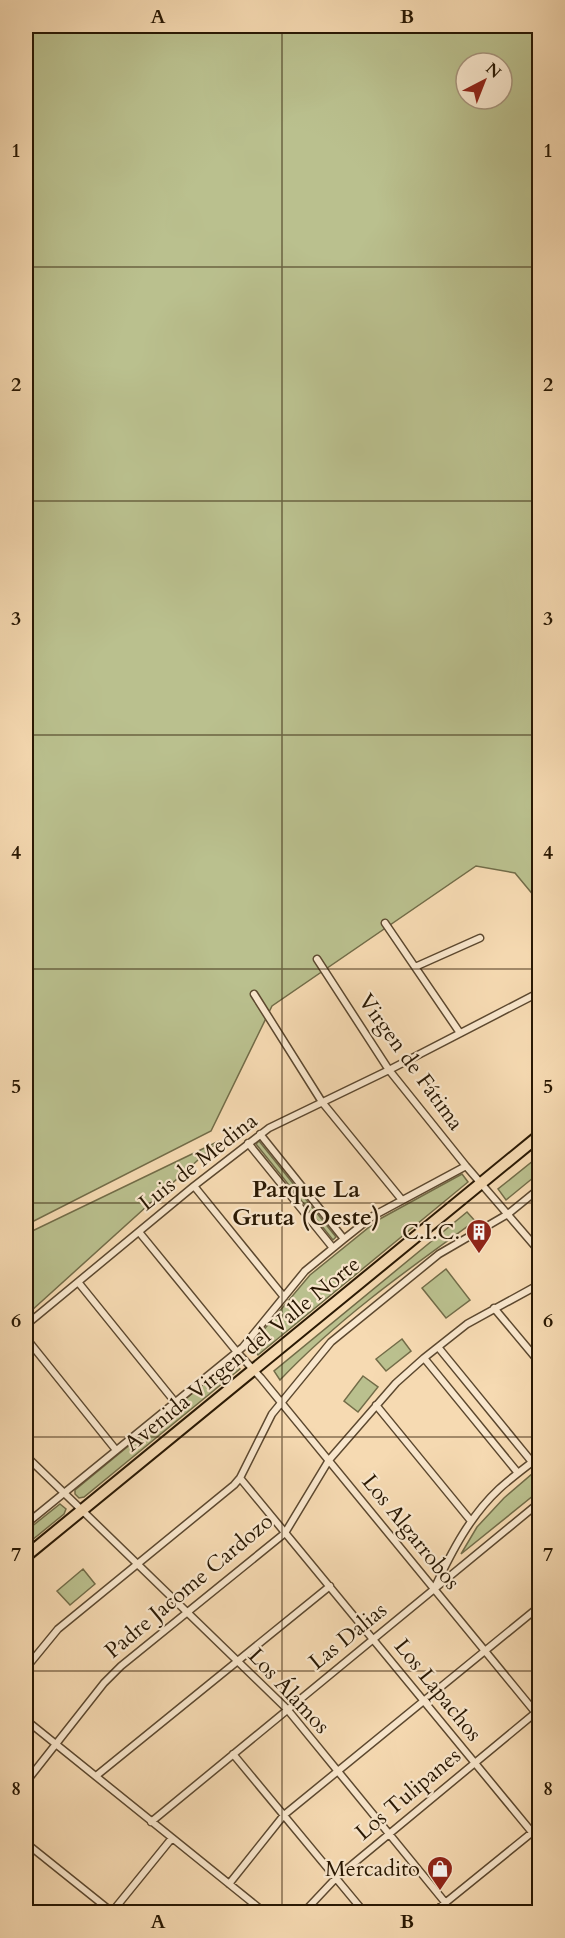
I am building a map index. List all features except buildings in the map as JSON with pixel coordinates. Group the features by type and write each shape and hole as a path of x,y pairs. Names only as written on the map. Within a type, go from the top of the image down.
{"main road":[{"name":"Avenida Virgen del Valle Norte","path":"26,1556 540,1135"}],"street":[{"path":"385,923 460,1033"},
{"path":"415,967 480,938"},
{"name":"Virgen de Fátima","path":"317,959 388,1070 540,1252"},
{"name":"Luis de Medina","path":"26,1325 260,1134 540,992"},
{"path":"254,994 322,1102 402,1200"},
{"path":"260,1134 344,1239"},
{"path":"248,1143 333,1248"},
{"path":"26,1524 237,1352 305,1271 344,1239 373,1216 466,1166"},
{"path":"194,1186 284,1297"},
{"path":"26,1668 58,1629 234,1485 240,1478 272,1414 331,1342 439,1254 508,1214 540,1188"},
{"name":"Los Algarrobos","path":"139,1232 484,1651 538,1713"},
{"path":"78,1282 175,1402"},
{"name":"Padre Jacome Cardozo","path":"26,1782 104,1683 121,1666 285,1533 328,1460 396,1383 467,1324 540,1284"},
{"path":"494,1308 540,1363"},
{"path":"26,1338 116,1450"},
{"path":"438,1347 532,1462"},
{"path":"424,1358 518,1473"},
{"path":"376,1405 471,1521"},
{"name":"Los Álamos","path":"26,1456 287,1709 453,1912"},
{"path":"434,1589 453,1549 471,1521 494,1494 540,1456"},
{"name":"Los Lapachos","path":"240,1478 540,1842"},
{"name":"Las Dalias","path":"152,1822 540,1502"},
{"path":"96,1776 330,1586"},
{"path":"229,1884 284,1815 540,1606"},
{"name":"Los Tulipanes","path":"304,1912 336,1878 538,1713"},
{"path":"26,1720 264,1912"},
{"path":"232,1754 364,1912"},
{"path":"434,1912 540,1826"},
{"path":"26,1843 112,1912 172,1838"}],"green space":[{"path":"26,26 539,26 539,902 515,873 476,866 272,1006 211,1131 26,1225"},
{"path":"219,1141 31,1311 26,1306 26,1234"},
{"path":"259,1141 336,1237 333,1240 256,1144"},
{"path":"539,1156 539,1173 506,1200 498,1189"},
{"path":"462,1174 468,1182 258,1355 251,1345 310,1275 378,1220"},
{"path":"467,1212 475,1221 349,1316 280,1380 274,1371"},
{"path":"446,1269 470,1300 446,1318 422,1288"},
{"path":"402,1339 411,1351 386,1371 376,1359"},
{"path":"233,1360 240,1369 84,1497 79,1498 75,1494 75,1490"},
{"path":"363,1376 378,1387 358,1412 344,1401"},
{"path":"539,1468 539,1491 461,1554 477,1527 504,1498"},
{"path":"60,1504 66,1509 64,1514 26,1545 26,1531"},
{"path":"83,1569 95,1584 70,1605 57,1591"}],"place":[{"name":"C.I.C.","path":"479,1255"},
{"name":"Mercadito","path":"440,1892"}],"district":[{"name":"Parque La Gruta (Oeste)","path":"306,1203"}]}
